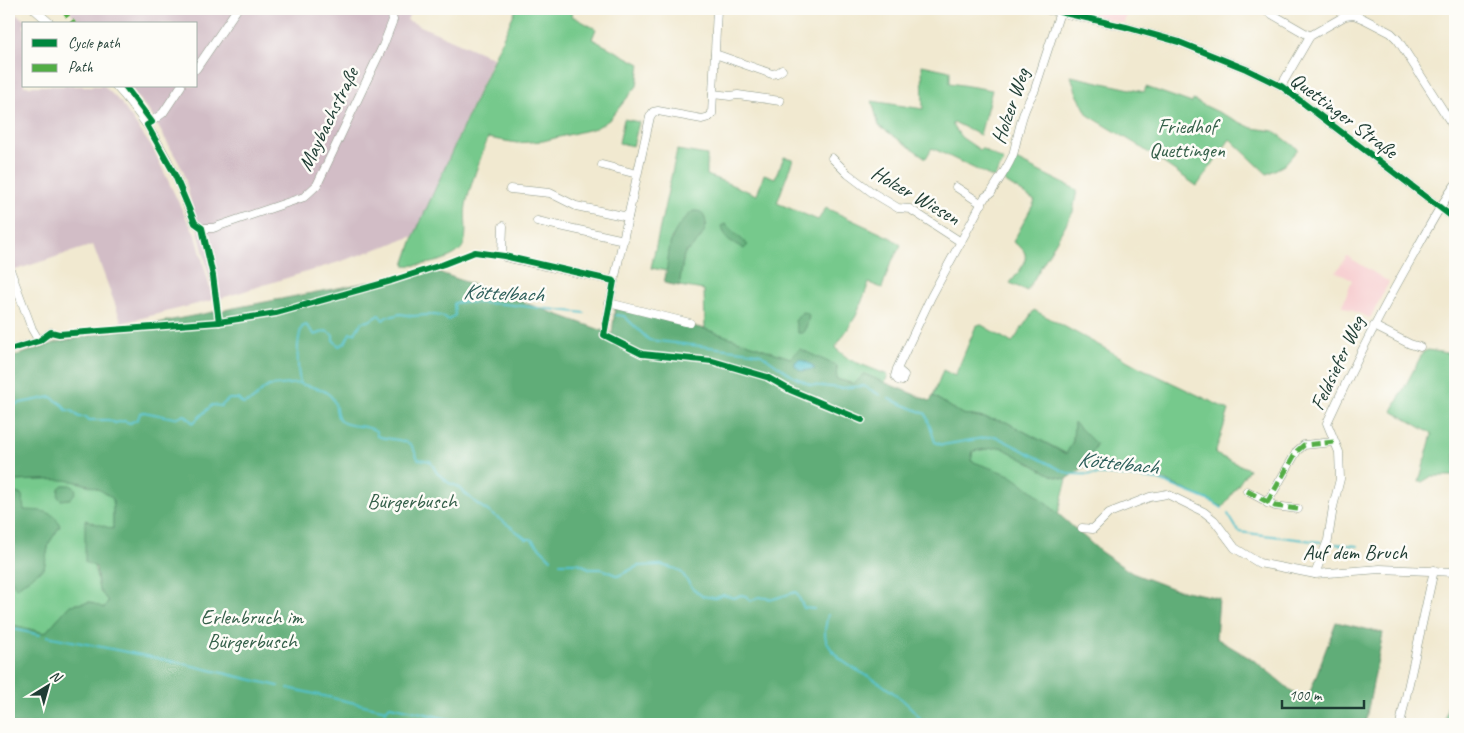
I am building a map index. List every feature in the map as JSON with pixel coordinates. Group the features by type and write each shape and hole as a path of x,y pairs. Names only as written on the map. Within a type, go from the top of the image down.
{"main road":[{"path":"1452,9 1455,14"}],"street":[{"path":"28,9 43,17"},
{"path":"34,9 48,22"},
{"path":"198,65 237,9"},
{"name":"Maybachstraße","path":"147,125 174,174 195,223 202,228 213,228 304,197 314,189 383,46 393,20 390,9"},
{"path":"604,334 614,280 651,114 658,111 707,119 712,114 717,9"},
{"name":"Quettinger Straße","path":"1045,9 1126,27 1180,42 1246,69 1281,86 1455,219"},
{"path":"1263,9 1310,36"},
{"name":"Holzer Weg","path":"897,369 931,297 985,197 991,193 1014,154 1025,110 1034,92 1060,11"},
{"path":"1281,86 1310,36 1349,15 1358,15 1391,33 1398,40 1455,129"},
{"path":"716,54 772,74 777,74 782,70"},
{"path":"118,88 147,125 163,113 180,88"},
{"path":"713,94 738,95 780,101"},
{"name":"Holzer Wiesen","path":"832,158 848,174 873,193 898,208 910,209 961,242"},
{"path":"602,165 637,174"},
{"name":"Feldsiefer Weg","path":"1315,574 1328,540 1340,479 1339,452 1326,423 1374,326 1440,207 1455,185"},
{"path":"956,187 982,204"},
{"path":"510,189 545,192 559,196 576,206 628,217"},
{"path":"537,221 624,240"},
{"path":"503,226 502,254 507,258 614,280"},
{"path":"9,267 32,330 39,341"},
{"path":"610,303 690,323"},
{"path":"1374,326 1420,347"},
{"path":"9,350 39,341 51,332"},
{"path":"1267,503 1297,451 1304,444 1334,442"},
{"path":"1248,491 1275,506 1298,509"},
{"name":"Auf dem Bruch","path":"1082,528 1094,529 1109,513 1150,497 1167,494 1204,512 1214,520 1235,548 1260,563 1315,574 1380,569 1455,572"},
{"path":"1400,724 1434,570"}],"shaded area":[{"path":"9,9 27,22 22,22 22,88 106,88 121,103 153,149 196,235 213,300 122,323 93,245 9,272"},
{"path":"68,9 412,9 407,20 493,58 414,236 339,262 215,300 183,170 151,114 131,88 198,88 198,22 78,22"},
{"path":"1081,9 1128,9 1124,23 1100,17"},
{"path":"1347,256 1389,282 1370,318 1342,306 1352,280 1336,272"}],"green space":[{"path":"516,9 570,9 572,16 596,29 592,39 640,64 637,86 609,120 596,128 543,141 517,143 488,138 468,196 465,239 461,250 438,261 419,265 404,265 414,236"},
{"path":"922,65 950,71 950,83 992,90 980,135 954,122 952,124 961,137 980,150 981,148 1004,161 994,178 932,148 926,158 879,126 872,101 923,109"},
{"name":"Friedhof Quettingen","path":"1071,76 1144,92 1146,87 1192,103 1193,100 1252,128 1274,131 1298,149 1284,165 1267,174 1230,139 1197,186 1136,144 1088,115 1077,94"},
{"path":"624,119 639,122 633,146 619,143"},
{"path":"677,150 707,155 707,175 757,195 764,174 775,178 784,157 793,159 777,203 818,220 826,208 891,238 901,245 890,265 882,288 869,283 856,316 835,348 850,360 888,375 885,383 864,374 854,384 836,379 837,366 790,358 705,329 704,290 679,286 684,254 698,241 707,224 675,233 671,238 667,271 651,268"},
{"path":"1016,160 1077,190 1073,212 1027,291 1010,283 1022,267 1025,258 1023,250 1013,242 1035,201 1004,181"},
{"path":"693,211 699,211 705,218 706,223 703,233 684,254 679,286 664,283 670,244 683,220"},
{"path":"725,224 748,245 744,249 727,239 721,226"},
{"name":"Bürgerbusch","path":"435,271 612,334 615,308 705,329 790,358 800,349 837,366 836,379 854,384 864,374 930,401 933,396 962,414 1006,422 1066,454 1073,441 1074,422 1096,444 1087,465 1067,479 1053,476 1001,447 973,451 971,461 1010,475 1034,492 1101,552 1132,573 1171,588 1219,598 1216,638 1258,663 1306,703 1336,622 1383,633 1365,724 9,724 9,624 45,633 70,605 90,602 104,608 108,601 99,590 96,567 85,562 85,520 113,529 113,499 102,491 78,482 65,480 13,481 10,491 22,495 24,510 46,512 54,516 60,526 49,543 44,568 16,588 9,576 9,358 58,342 395,277"},
{"path":"1034,310 1139,367 1229,410 1215,454 1249,469 1223,507 1160,478 1087,465 1096,444 1074,423 1073,441 1067,454 1006,422 962,414 933,396 943,370 955,376 976,326 980,324 1012,343"},
{"path":"802,312 807,313 809,316 803,333 798,333 795,321"},
{"path":"1455,346 1455,476 1432,476 1419,482 1432,434 1392,411 1423,352 1428,350 1452,354"},
{"path":"1001,447 1053,476 1067,479 1058,514 1034,492 971,461 973,451"},
{"path":"66,479 101,489 113,498 113,530 85,520 99,590 108,601 104,609 90,602 70,605 45,633 9,624 9,576 17,587 44,568 49,543 60,526 24,510 10,491 13,481"},
{"path":"63,485 70,485 75,488 76,492 70,499 61,500 58,497 59,488"},
{"path":"1455,671 1455,724 1444,724"}],"water":[{"path":"800,359 812,365 815,369 801,371 795,366 795,362"}],"waterway":[{"name":"Köttelbach","path":"9,407 51,397 63,405 66,410 72,411 79,417 86,417 89,420 109,420 115,423 124,421 130,423 138,419 140,413 144,412 174,418 185,415 193,423 212,405 221,406 229,399 238,399 243,404 255,398 269,386 300,383 298,347 302,327 306,325 315,335 326,331 333,335 333,340 339,346 345,343 350,333 355,333 362,322 369,321 379,315 383,320 388,316 400,314 413,316 436,315 449,320 455,315 454,303 504,304 585,313"},
{"name":"Köttelbach","path":"616,315 624,316 649,340 761,354 794,377 811,385 841,388 864,386 880,395"},
{"path":"300,384 320,389 330,395 342,422 368,427 376,431 377,436 410,444 418,459 430,461 437,473 449,483 457,486 476,503 526,539 531,539 551,559"},
{"name":"Köttelbach","path":"889,399 926,414 935,442 942,445 995,436 1069,474 1113,475 1159,480 1213,502 1222,508"},
{"name":"Köttelbach","path":"1228,514 1239,532 1321,542"},
{"name":"Köttelbach","path":"1336,544 1358,546"},
{"path":"560,563 578,563 591,569 602,569 618,576 638,566 661,565 676,569 682,573 693,589 702,596 715,598 723,595 734,598 741,595 746,596 750,601 759,597 773,599 796,592 804,608 814,609"},
{"path":"828,615 825,636 837,656 849,666 878,682 910,706 924,724"},
{"path":"9,628 40,635"},
{"path":"47,636 176,662 278,686"},
{"path":"288,688 386,710 390,706 471,724"},
{"path":"381,724 386,710"}],"marked path":[{"path":"62,9 72,22"},
{"path":"1267,503 1297,451 1304,445 1334,442"},
{"path":"1247,491 1275,506 1298,509"}],"cycle path":[{"path":"1060,12 1126,27 1179,42 1246,69 1281,86 1455,219"},
{"path":"126,88 152,122 147,125 174,173 195,223 202,228 213,276 219,322"},
{"path":"9,350 39,341 51,332 59,334 219,322 276,313 391,281 475,252 504,256 614,281 604,335 642,354 712,361 767,377 790,390 862,420"}],"park label":[{"name":"Erlenbruch im Bürgerbusch","path":"252,629"}]}
